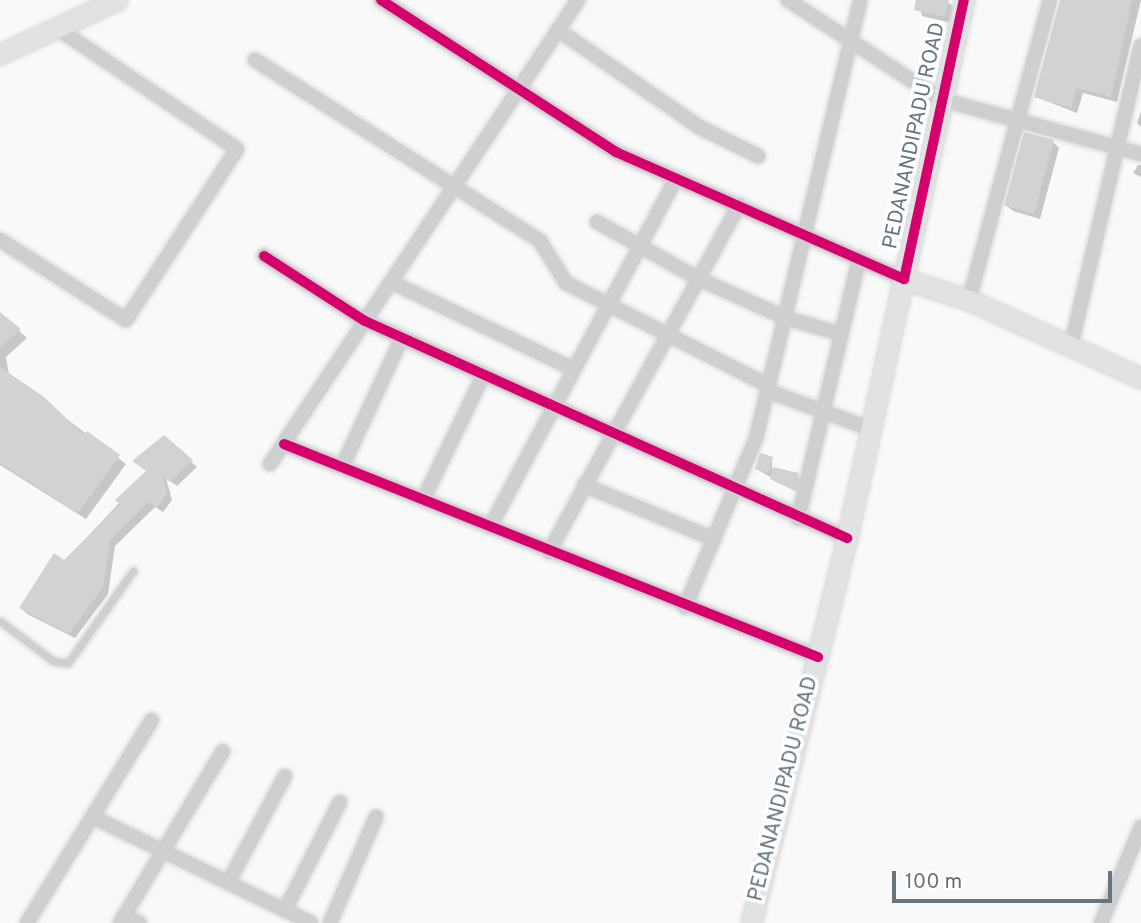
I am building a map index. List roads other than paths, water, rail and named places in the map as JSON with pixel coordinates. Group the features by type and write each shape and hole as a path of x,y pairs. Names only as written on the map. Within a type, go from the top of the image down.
{"main road":[{"path":"0,54 117,0"},
{"name":"PEDANANDIPADU ROAD","path":"751,923 847,538 940,99 964,0"},
{"path":"904,279 969,300 1141,378"}],"street":[{"path":"381,0 616,152 807,233 904,279"},
{"path":"270,464 578,0"},
{"path":"788,0 940,99 1141,154"},
{"path":"685,607 736,493 769,388 860,0"},
{"path":"969,300 1050,0"},
{"path":"0,240 126,320 235,155 233,141 57,28"},
{"path":"558,30 723,139 758,156"},
{"path":"1071,346 1141,46"},
{"path":"255,60 540,241 566,283 769,388 822,413 871,429"},
{"path":"490,527 551,406 610,308 676,179"},
{"path":"549,552 739,205"},
{"path":"597,222 699,279 786,318 841,334"},
{"path":"264,256 365,321 736,493 847,538"},
{"path":"798,519 859,258"},
{"path":"391,282 573,369"},
{"path":"342,467 402,338"},
{"path":"423,500 483,376"},
{"path":"284,444 685,607 818,657"},
{"path":"584,485 714,539"},
{"path":"27,923 152,720"},
{"path":"139,923 122,920 223,751"},
{"path":"228,883 285,776"},
{"path":"285,911 340,802"},
{"path":"93,817 311,923"},
{"path":"330,923 376,817"},
{"path":"1101,923 1141,827"}],"lane":[{"path":"0,621 53,662 68,663 133,571"}]}
